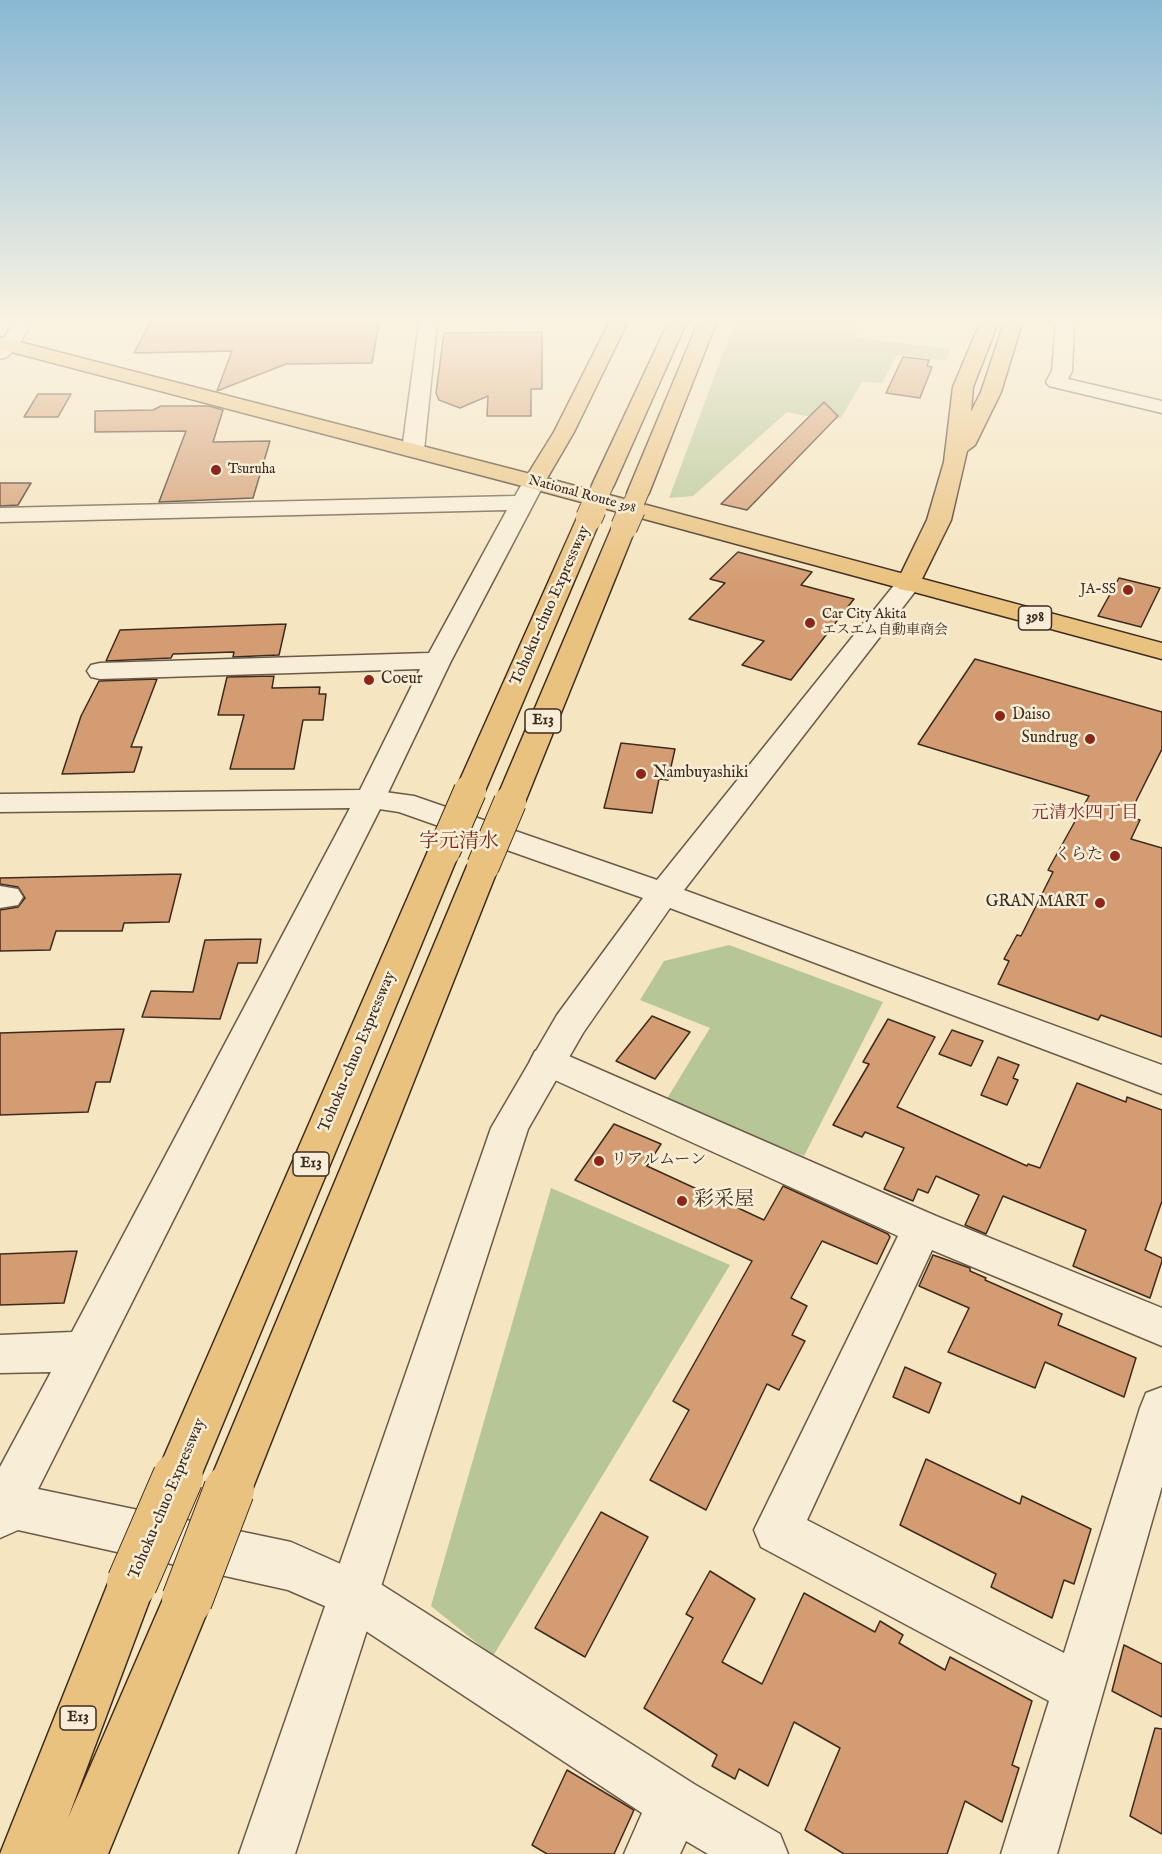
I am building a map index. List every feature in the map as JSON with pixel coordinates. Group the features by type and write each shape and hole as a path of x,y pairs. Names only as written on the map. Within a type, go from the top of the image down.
{"main road":[{"name":"National Route 398","path":"252,410 413,450 529,493 908,584 1162,651"},
{"path":"529,493 575,410"},
{"name":"Tohoku-chuo Expressway","path":"26,1854 132,1583 444,851 637,410"},
{"name":"E13","path":"80,1854 187,1600 228,1490 672,410"},
{"path":"908,584 939,520 955,462 961,410"},
{"path":"955,462 982,410"}],"street":[{"path":"413,450 418,410"},
{"path":"0,515 529,493"},
{"path":"529,493 438,660 370,799 3,1509 74,1521 291,1566 353,1594 675,1803 760,1854"},
{"path":"267,1854 510,1128 570,1024 663,894 908,584"},
{"path":"100,670 438,660"},
{"path":"0,803 370,799 403,803 663,894 1162,1080"},
{"path":"548,1061 922,1228 1162,1327"},
{"path":"922,1228 778,1530 1079,1689"},
{"path":"0,1354 85,1351"},
{"path":"1029,1854 1162,1408"},
{"path":"652,1854 675,1803"}],"green space":[{"path":"702,410 846,410 841,418 820,419 787,412 693,496 669,498"},
{"path":"729,945 883,1002 804,1156 665,1102 710,1028 640,1000 664,961"},
{"path":"551,1188 730,1265 493,1656 431,1606"}],"building":[{"path":"29,410 62,410 58,417 24,417"},
{"name":"Tsuruha","path":"221,410 213,442 270,441 253,498 159,502 186,431 95,432 95,411"},
{"path":"487,410 531,410 531,416 487,416"},
{"path":"816,410 832,410 838,416 747,510 721,504"},
{"path":"0,483 31,483 18,505 0,506"},
{"path":"738,552 812,572 801,585 854,599 791,680 742,665 764,641 689,619 725,583 710,579"},
{"path":"1119,578 1160,588 1141,627 1098,616"},
{"path":"286,624 279,655 233,657 234,652 173,654 171,658 106,661 120,630"},
{"path":"975,659 1162,712 1162,749 1128,817 1140,820 1131,839 1162,848 1162,1037 1101,1015 1098,1020 998,984 1009,961 1004,959 1017,935 1021,936 1053,872 1048,870 1089,796 918,744"},
{"path":"274,676 272,688 320,687 319,694 326,694 323,720 303,720 294,769 230,769 244,715 218,715 227,677"},
{"path":"157,679 131,747 142,747 134,772 62,774 81,716 99,681"},
{"name":"Nambuyashiki","path":"621,743 675,749 668,780 659,779 652,813 604,808"},
{"path":"181,874 169,922 124,923 122,931 56,931 50,950 0,951 0,910 18,907 25,898 18,887 0,884 0,878"},
{"path":"261,939 257,963 238,963 220,1019 142,1017 151,991 193,992 205,940"},
{"path":"652,1016 690,1032 655,1079 616,1061"},
{"path":"888,1019 935,1037 897,1107 1027,1166 1028,1164 1040,1168 1077,1083 1126,1102 1127,1097 1162,1110 1162,1201 1145,1250 1162,1258 1162,1261 1150,1298 1073,1266 1086,1230 1003,1196 986,1234 965,1225 979,1195 936,1176 928,1193 918,1189 913,1201 884,1189 904,1148 865,1132 862,1137 833,1125 869,1064 863,1062"},
{"path":"124,1029 110,1082 96,1082 88,1112 0,1115 0,1033"},
{"path":"952,1030 983,1041 971,1066 939,1054"},
{"path":"998,1057 1019,1065 1013,1078 1018,1080 1007,1105 981,1095"},
{"path":"614,1124 661,1144 647,1166 764,1220 783,1186 888,1234 890,1237 877,1264 822,1241 791,1298 807,1306 792,1335 805,1341 779,1390 767,1384 706,1510 650,1480 689,1410 673,1401 752,1261 575,1180"},
{"path":"77,1251 64,1303 0,1305 0,1254"},
{"path":"933,1255 970,1268 970,1271 986,1278 985,1280 1062,1314 1058,1325 1136,1358 1124,1397 1045,1362 1035,1388 948,1352 969,1308 919,1286"},
{"path":"905,1367 941,1383 929,1413 893,1397"},
{"path":"926,1459 1020,1504 1022,1496 1091,1529 1074,1584 1064,1580 1052,1618 991,1587 996,1574 900,1525"},
{"path":"601,1512 648,1537 585,1657 535,1628"},
{"path":"710,1571 755,1599 722,1662 762,1684 804,1593 875,1632 880,1621 903,1635 899,1643 945,1670 950,1657 1032,1701 1012,1765 1019,1768 1002,1822 965,1801 947,1854 844,1854 805,1830 840,1748 794,1722 768,1786 739,1769 735,1779 712,1766 717,1755 644,1708 693,1618 686,1614"},
{"path":"1124,1645 1162,1664 1162,1717 1112,1691"},
{"path":"1155,1728 1162,1729 1162,1834 1130,1816"},
{"path":"567,1770 634,1810 614,1854 547,1854 532,1845"}],"place":[{"name":"Tsuruha","path":"216,470"},
{"name":"JA-SS","path":"1128,590"},
{"name":"Car City Akita エスエム自動車商会","path":"810,623"},
{"name":"Coeur","path":"369,680"},
{"name":"Daiso","path":"1000,716"},
{"name":"Sundrug","path":"1090,739"},
{"name":"Nambuyashiki","path":"641,774"},
{"name":"くらた","path":"1115,856"},
{"name":"GRAN MART","path":"1100,903"},
{"name":"リアルムーン","path":"599,1161"},
{"name":"彩采屋","path":"682,1201"}],"district":[{"name":"元清水四丁目","path":"1085,814"},
{"name":"字元清水","path":"459,843"}]}
